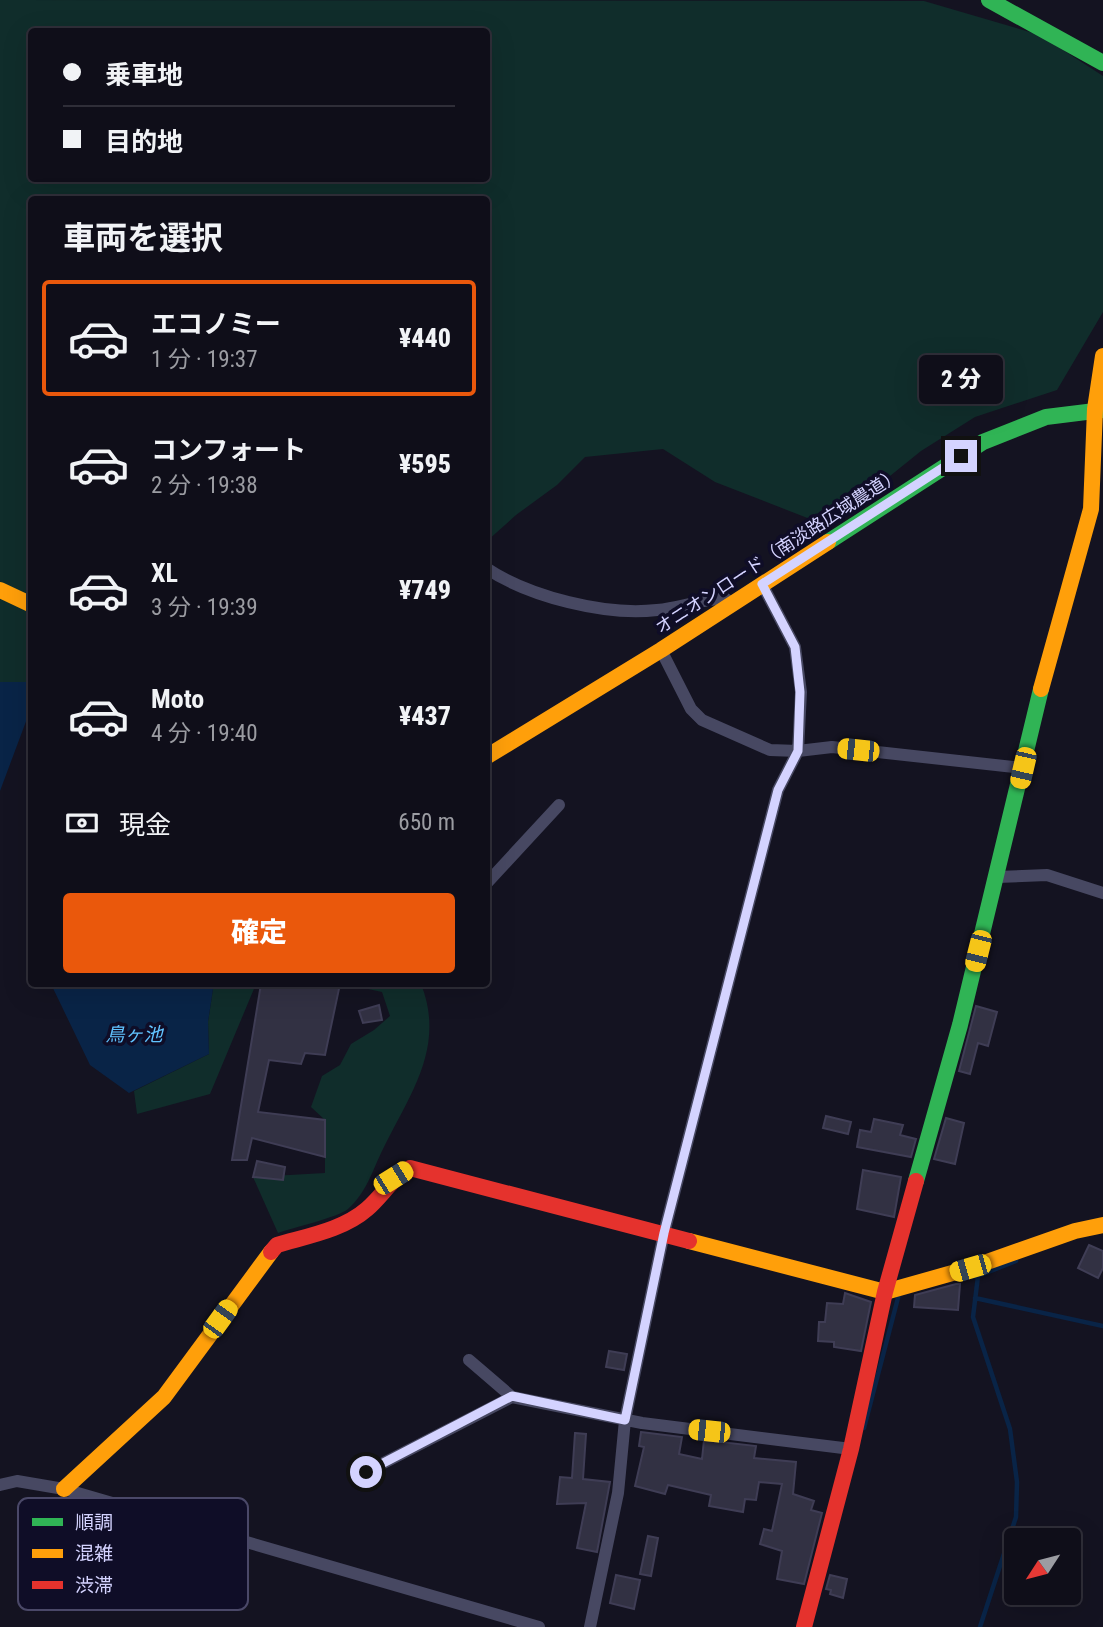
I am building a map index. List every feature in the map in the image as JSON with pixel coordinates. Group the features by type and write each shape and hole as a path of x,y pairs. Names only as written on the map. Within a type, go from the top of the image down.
{"street":[{"path":"989,0 1103,63"},
{"path":"804,1627 851,1449 885,1292 960,1025 1050,653 1091,509 1099,410 1098,369 1103,356"},
{"name":"オニオンロード（南淡路広域農道）","path":"490,755 661,650 983,442 1046,417 1099,410"},
{"path":"490,571 501,578 584,607 621,611 657,610 715,599 726,599 731,604"},
{"path":"590,1627 618,1493 625,1420 664,1233 778,790 798,751 800,692 795,647 762,584"},
{"path":"0,590 28,603"},
{"path":"661,650 691,709 702,720 770,750 798,751 832,747 1023,768"},
{"path":"490,880 559,805"},
{"path":"997,877 1047,875 1103,893"},
{"path":"64,1489 164,1397 263,1260 277,1245 349,1222 368,1208 393,1178 410,1168 885,1292 970,1268 1074,1231 1103,1225"},
{"path":"469,1360 512,1396 625,1420 851,1449"},
{"path":"366,1472 512,1396"},
{"path":"0,1485 18,1481 95,1498"},
{"path":"248,1542 540,1627"}],"green space":[{"path":"0,0 924,1 1040,35 1103,76 1103,312 1057,390 975,417 921,451 828,526 715,482 663,449 585,457 557,485 490,538 490,196 28,196 28,699 0,694"},
{"path":"255,987 210,1094 137,1114 134,1091 209,1054 208,1022 213,989"},
{"path":"359,987 422,987 428,1007 429,1029 422,1070 355,1202 343,1212 278,1233 253,1177 325,1173 325,1120 311,1107 322,1076 340,1065 351,1044 390,1016 382,992"}],"water":[{"path":"0,682 28,682 28,716 0,791"},
{"name":"鳥ヶ池","path":"52,987 215,987 208,1022 209,1054 129,1093 90,1065"}],"building":[{"path":"261,987 339,987 325,1055 305,1053 301,1064 269,1060 258,1112 325,1120 325,1157 252,1138 247,1160 232,1160"},
{"path":"379,1005 382,1020 363,1023 359,1011"},
{"path":"976,1006 997,1012 988,1046 978,1043 970,1074 959,1071"},
{"path":"826,1116 851,1122 848,1134 823,1128"},
{"path":"946,1118 964,1123 955,1164 934,1159"},
{"path":"874,1119 903,1125 900,1135 916,1139 911,1157 857,1147 860,1130 871,1132"},
{"path":"257,1161 285,1167 283,1180 253,1177"},
{"path":"863,1170 901,1177 894,1217 857,1209"},
{"path":"1089,1245 1103,1251 1103,1268 1098,1278 1078,1268"},
{"path":"960,1284 958,1310 914,1307 915,1295"},
{"path":"845,1293 871,1302 861,1351 834,1347 834,1342 818,1341 819,1322 825,1322 827,1303 843,1304"},
{"path":"609,1351 627,1354 624,1370 606,1367"},
{"path":"641,1432 682,1437 679,1454 702,1459 704,1440 756,1446 754,1458 796,1462 793,1494 814,1501 811,1510 822,1513 804,1584 777,1579 782,1551 760,1544 764,1529 772,1531 782,1484 759,1482 756,1500 745,1499 743,1512 709,1506 711,1495 668,1485 665,1494 635,1486 644,1447 639,1446"},
{"path":"575,1433 586,1434 583,1479 610,1482 597,1552 577,1548 586,1503 557,1504 560,1477 572,1478"},
{"path":"648,1536 658,1538 651,1576 640,1574"},
{"path":"616,1575 640,1580 634,1609 610,1603"},
{"path":"830,1575 847,1579 843,1598 830,1594 831,1590 826,1589"}],"waterway":[{"path":"965,1277 978,1276 1016,1261"},
{"path":"978,1276 973,1317 1010,1429 1017,1482 1016,1517 980,1627"},
{"path":"864,1428 899,1294"},
{"path":"975,1298 1103,1326"}],"traffic: fast":[{"path":"989,0 1103,63"},
{"path":"828,542 983,442 1046,417 1103,410"},
{"path":"916,1181 960,1025 1041,689"}],"traffic: slow":[{"path":"1041,689 1091,509 1095,409 1103,356"},
{"path":"490,755 661,650 828,542"},
{"path":"0,590 28,603"},
{"path":"689,1241 885,1292 970,1268 1075,1231 1103,1225"},
{"path":"64,1489 164,1397 271,1252"}],"traffic: jam":[{"path":"271,1252 277,1245 324,1232 357,1216 410,1168 689,1241"},
{"path":"804,1627 851,1449 885,1292 916,1181"}],"route":[{"path":"366,1472 512,1396 625,1420 664,1233 778,790 798,751 800,692 795,647 762,584 961,456"}]}
